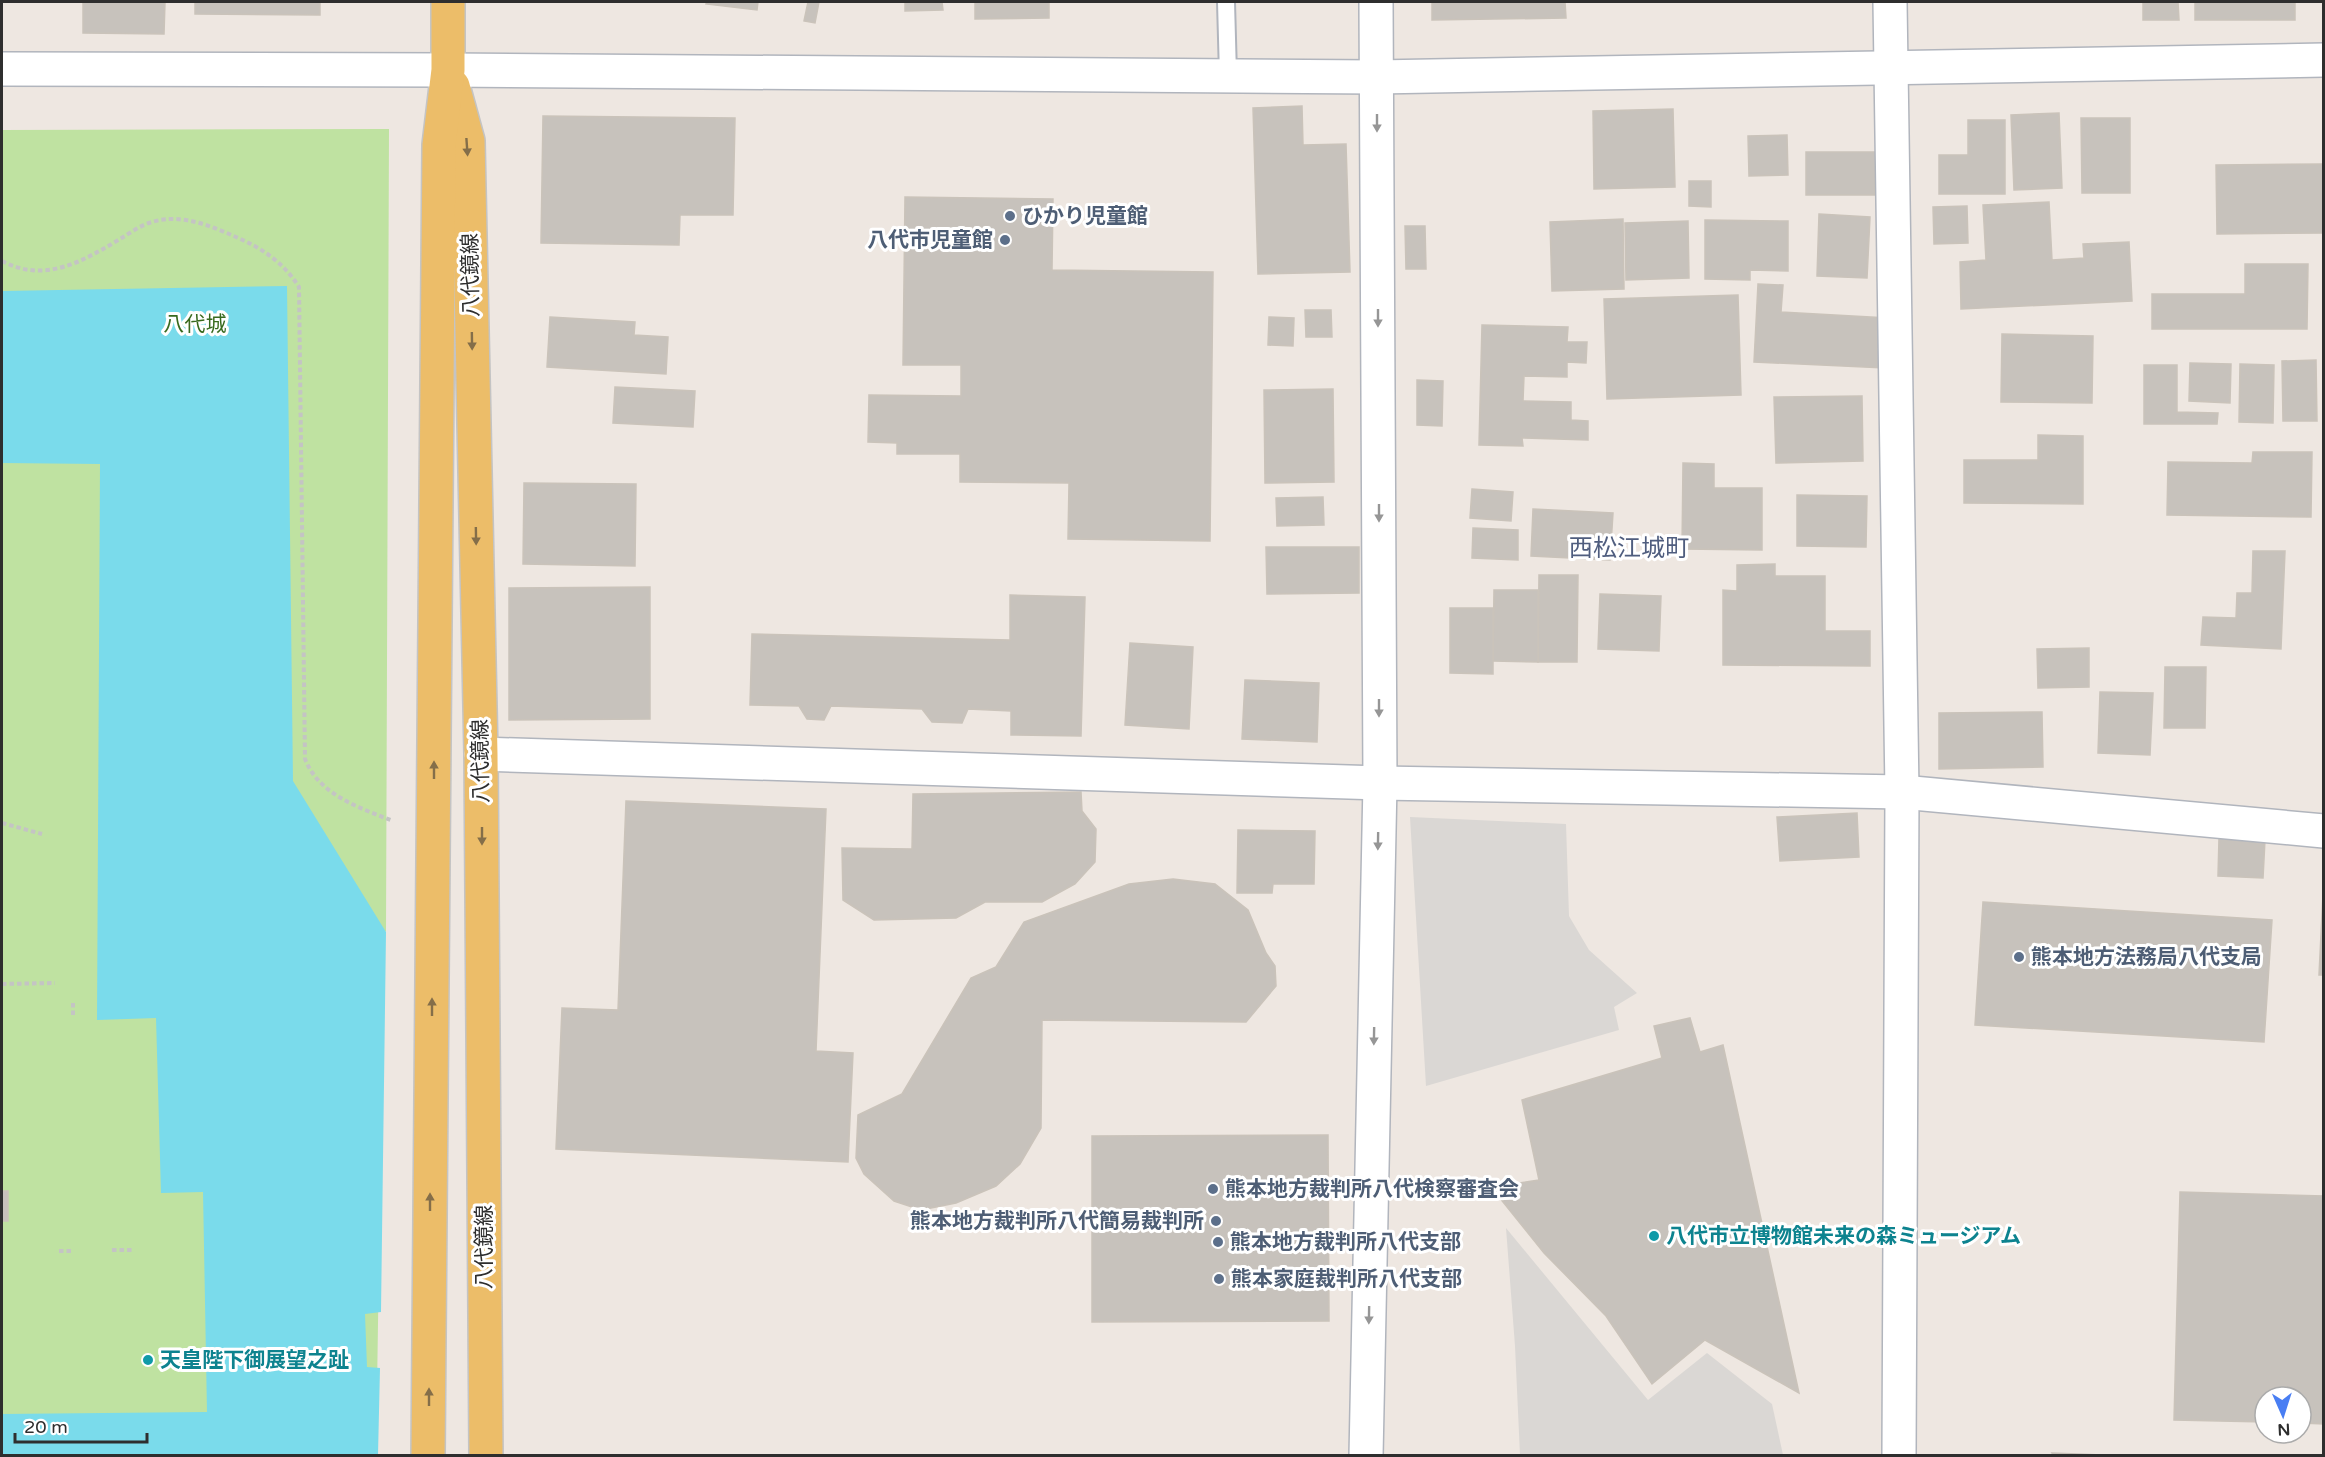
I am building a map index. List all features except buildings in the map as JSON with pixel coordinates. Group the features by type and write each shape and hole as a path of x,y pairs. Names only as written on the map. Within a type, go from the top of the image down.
{"main road":[{"name":"八代鏡線","path":"428,1455 439,145 448,70 448,2"},
{"name":"八代鏡線","path":"448,70 468,141 481,754 486,1455"}],"street":[{"path":"1366,1455 1380,783 1376,2"},
{"path":"1890,2 1902,792 1899,1455"},
{"path":"2,69 1377,77 2324,60"},
{"path":"481,754 1380,783 1902,792 2324,831"}],"lane":[{"path":"1226,2 1228,75"}],"path":[{"path":"2,261 12,267 37,270 62,268 79,263 153,221 189,220 249,242 272,256 291,275 299,287 305,759 310,772 344,801 400,823"},
{"path":"2,823 42,834"},
{"path":"2,984 55,982"},
{"path":"73,1003 73,1017"},
{"path":"112,1250 132,1250"},
{"path":"59,1251 72,1251"}],"green space":[{"name":"八代城","path":"389,129 386,932 384,930 376,1455 2,1455 2,130"}],"shaded area":[{"path":"1410,817 1566,824 1569,916 1589,950 1637,993 1614,1007 1619,1030 1426,1086"},
{"path":"1506,1228 1648,1400 1707,1353 1772,1404 1783,1455 1520,1455"}],"water":[{"path":"287,286 293,781 386,932 381,1312 365,1314 367,1367 380,1368 378,1455 2,1455 2,1414 207,1412 203,1192 161,1193 156,1018 97,1020 100,464 2,463 2,291"}],"place":[{"name":"ひかり児童館","path":"1010,216"},
{"name":"八代市児童館","path":"1005,240"},
{"name":"熊本地方法務局八代支局","path":"2019,957"},
{"name":"熊本地方裁判所八代検察審査会","path":"1213,1189"},
{"name":"熊本地方裁判所八代簡易裁判所","path":"1216,1221"},
{"name":"八代市立博物館未来の森ミュージアム","path":"1654,1236"},
{"name":"熊本地方裁判所八代支部","path":"1218,1242"},
{"name":"熊本家庭裁判所八代支部","path":"1219,1279"},
{"name":"天皇陛下御展望之趾","path":"148,1360"}],"district":[{"name":"西松江城町","path":"1629,548"}]}
